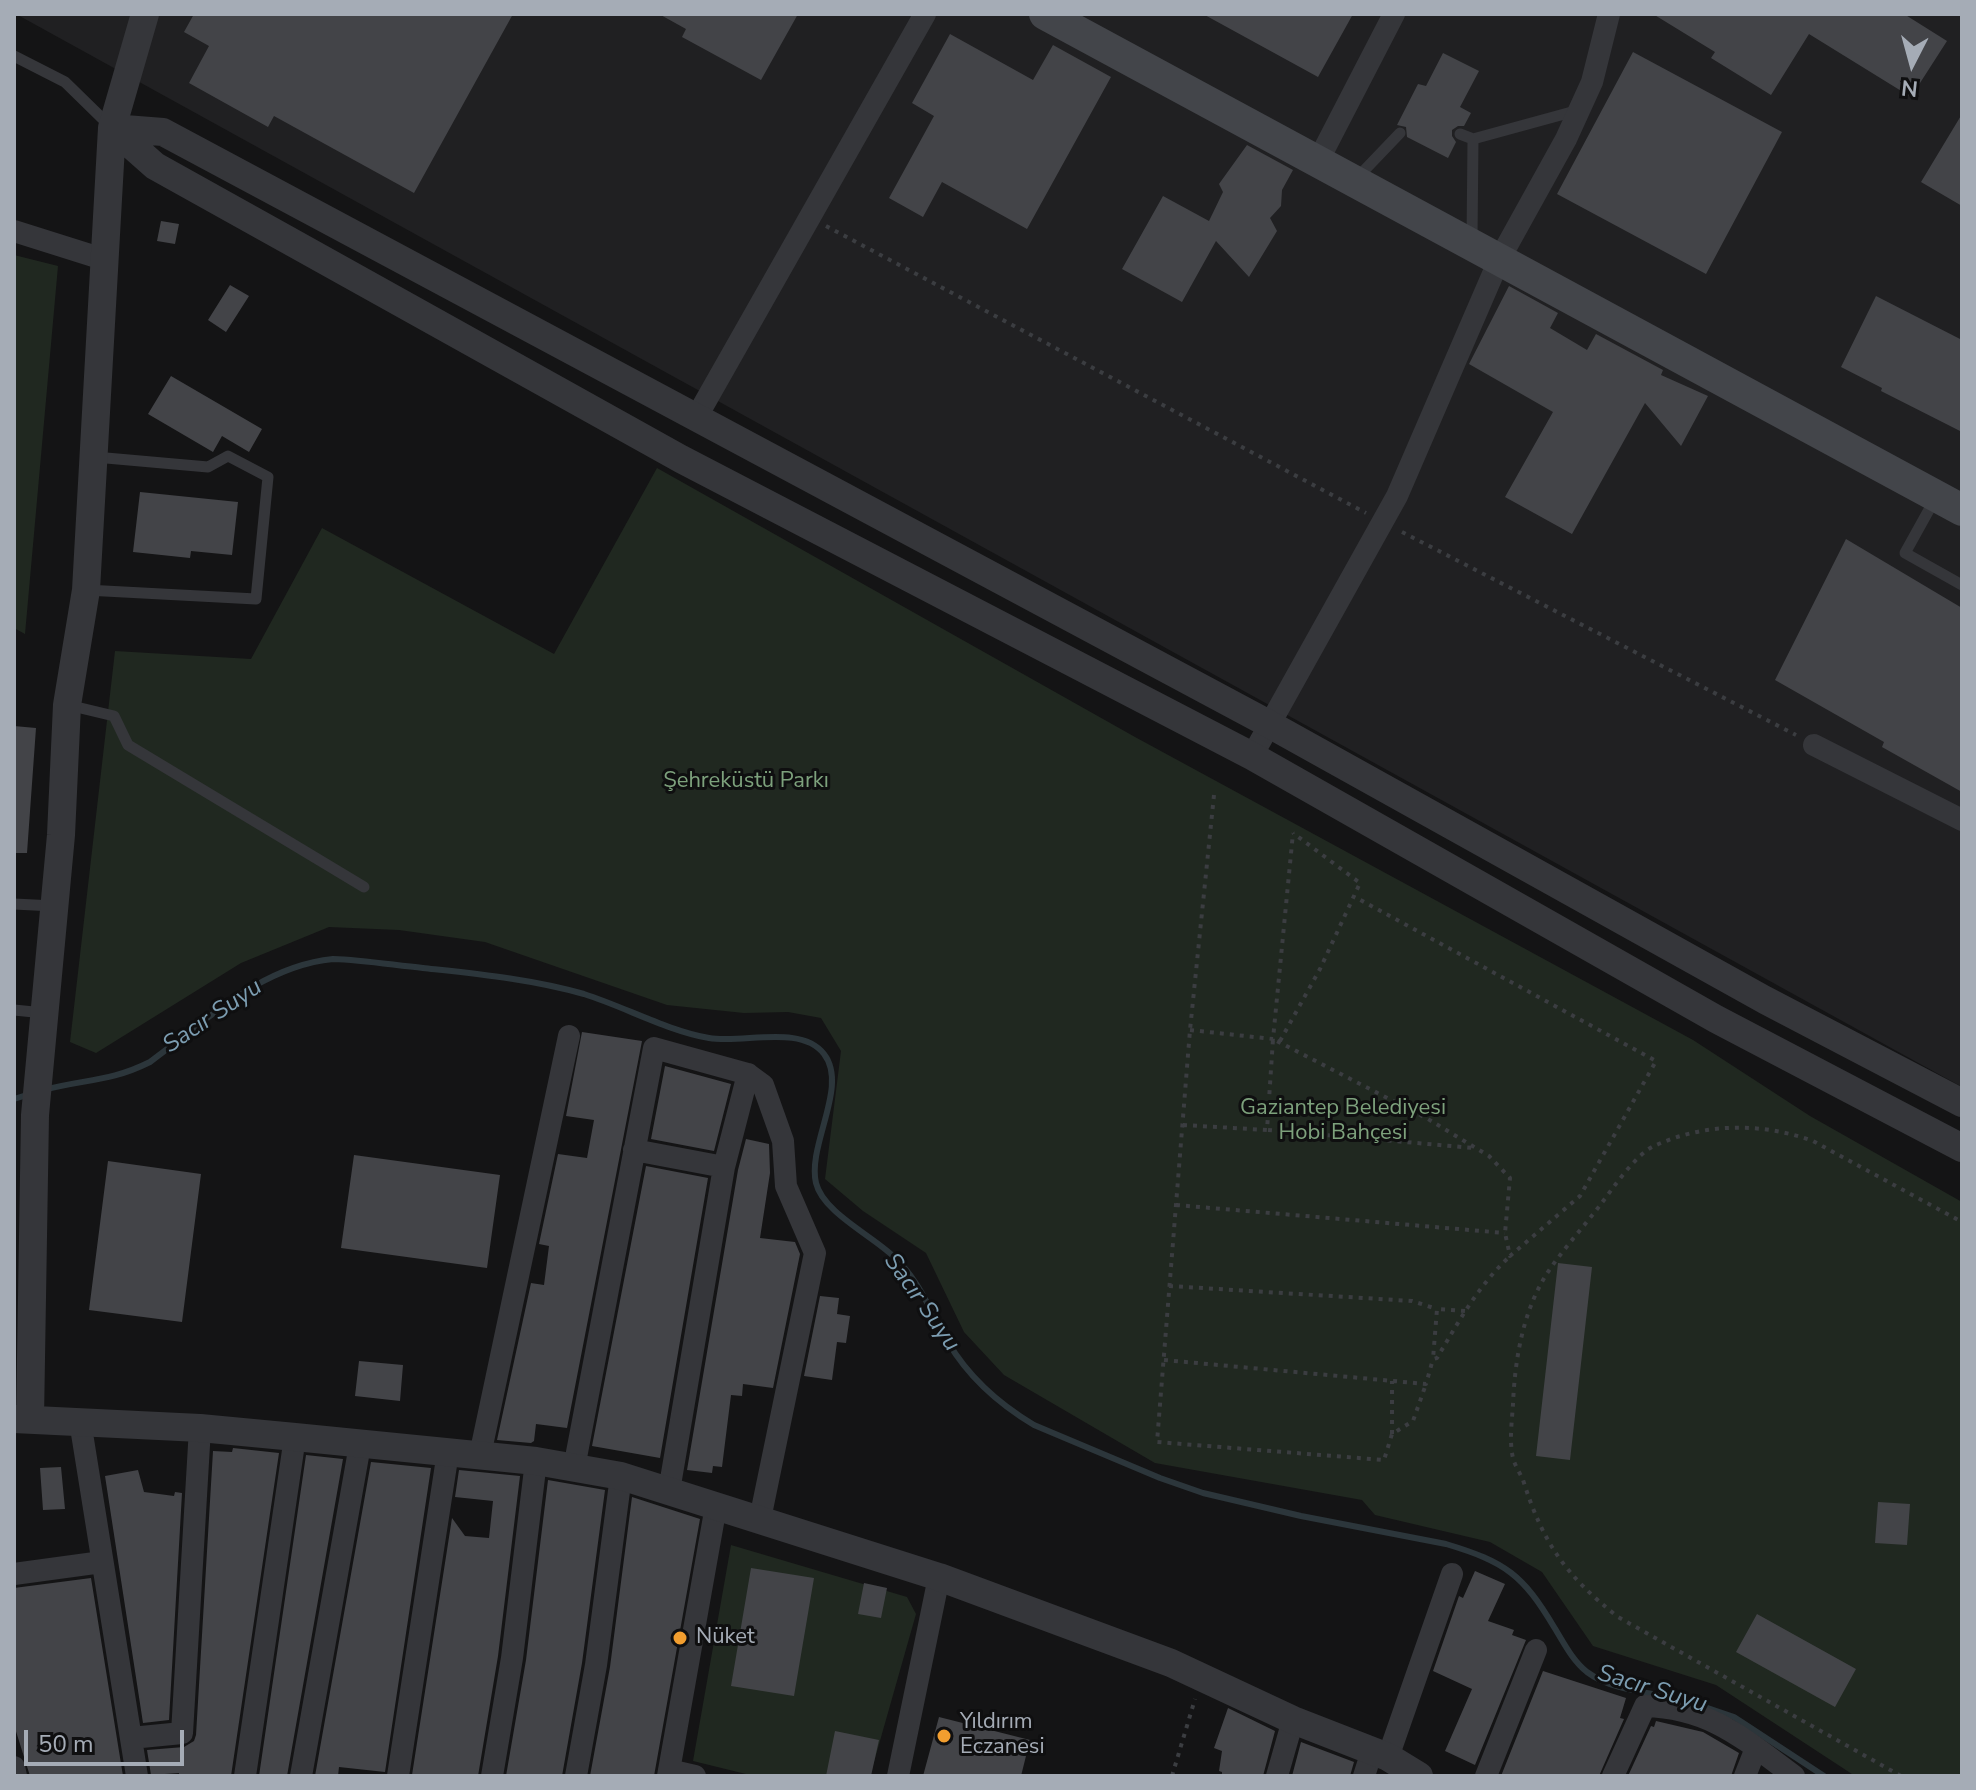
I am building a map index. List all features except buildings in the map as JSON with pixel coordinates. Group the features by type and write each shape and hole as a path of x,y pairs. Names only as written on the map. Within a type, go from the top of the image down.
{"main road":[{"path":"1045,14 1949,503"}],"street":[{"path":"145,14 112,128 106,260 91,457 86,590 67,705 61,835 35,1115 22,1419 200,1428 295,1437 536,1461 621,1476 939,1577 1171,1663 1374,1761 1419,1776"},
{"path":"696,418 925,14"},
{"path":"1318,161 1394,14"},
{"path":"1252,756 1397,496 1485,252 1566,139 1592,82 1604,16"},
{"path":"112,128 163,132 1269,724 1765,1000 1962,1103"},
{"path":"112,128 155,166 681,459 1252,756 1716,1019 1962,1148"},
{"path":"14,231 106,260"},
{"path":"1814,745 1962,820"},
{"path":"480,1455 569,1036"},
{"path":"574,1468 654,1048 748,1074 763,1085 783,1141 786,1186 815,1253 760,1519"},
{"path":"669,1491 724,1167 748,1074"},
{"path":"634,1150 724,1167"},
{"path":"80,1421 137,1776"},
{"path":"131,1738 182,1733 200,1428"},
{"path":"245,1776 295,1437"},
{"path":"301,1776 360,1445"},
{"path":"398,1776 448,1452"},
{"path":"492,1776 512,1658 536,1461"},
{"path":"576,1776 596,1665 621,1476"},
{"path":"695,1776 669,1773 716,1506"},
{"path":"14,1574 102,1562"},
{"path":"1374,1761 1452,1574"},
{"path":"898,1776 939,1577"},
{"path":"1486,1776 1536,1650"},
{"path":"1613,1776 1645,1706 1700,1714 1743,1737 1794,1776"},
{"path":"1277,1776 1293,1720"},
{"path":"1745,1776 1756,1748"},
{"path":"14,1767 16,1776"}],"lane":[{"path":"14,56 65,82 112,128"},
{"path":"1460,134 1473,139 1579,110"},
{"path":"1354,181 1400,133"},
{"path":"1473,139 1485,252"},
{"path":"86,590 256,599 268,477 228,456 208,467 91,457"},
{"path":"1949,503 1905,553 1962,585"},
{"path":"67,705 114,716 128,745 364,887"},
{"path":"14,904 55,906"},
{"path":"14,1010 44,1013"}],"path":[{"path":"810,217 1383,522 1814,745"},
{"path":"1214,795 1190,1030 1157,1442 1384,1460 1392,1434 1392,1381"},
{"path":"1267,1130 1293,833 1360,883 1320,969 1280,1042"},
{"path":"1355,897 1656,1061 1580,1196 1488,1276 1437,1358 1433,1359"},
{"path":"1190,1030 1273,1039 1428,1119 1489,1156 1510,1178 1505,1233 1510,1256"},
{"path":"1183,1125 1476,1149"},
{"path":"1901,1776 1618,1617 1578,1581 1541,1531 1513,1459 1511,1433 1517,1347 1536,1295 1552,1267 1617,1181 1651,1147 1689,1133 1709,1129 1754,1128 1794,1134 1813,1141 1962,1222"},
{"path":"1176,1205 1505,1233"},
{"path":"1169,1286 1412,1301 1437,1309 1465,1311"},
{"path":"1392,1434 1413,1421 1433,1359 1437,1309"},
{"path":"1163,1360 1426,1384"},
{"path":"1172,1776 1202,1677"}],"shaded area":[{"path":"16,14 1962,14 1962,1087"}],"green space":[{"path":"14,255 58,266 25,634 14,628"},
{"path":"657,468 1135,737 1693,1040 1810,1116 1962,1202 1962,1776 1855,1776 1716,1685 1593,1646 1542,1572 1490,1542 1375,1515 1362,1500 1155,1463 1004,1375 964,1332 926,1253 863,1211 825,1179 841,1051 821,1018 788,1012 744,1013 667,1005 485,942 399,930 329,927 241,963 96,1053 70,1042 115,651 251,659 322,528 554,654"},
{"path":"731,1545 907,1597 916,1614 870,1776 754,1776 693,1761"}],"waterway":[{"name":"Sacır Suyu","path":"44,1090 110,1077 150,1062 258,984 282,972 333,959 544,984 584,994 678,1030 709,1038 786,1037 801,1040 814,1045 824,1054 832,1082 815,1168 820,1194 838,1213 902,1265 956,1355 975,1379 1009,1408 1034,1425 1203,1493 1446,1544 1484,1557 1522,1583 1543,1609 1573,1657 1587,1672 1618,1687 1675,1698"},
{"name":"Sacır Suyu","path":"14,1099 30,1094"},
{"name":"Sacır Suyu","path":"1690,1702 1734,1717 1824,1776"}],"place":[{"name":"Nüket","path":"680,1638"},
{"name":"Yıldırım Eczanesi","path":"944,1736"}],"park label":[{"name":"Şehreküstü Parkı","path":"746,782"},
{"name":"Gaziantep Belediyesi Hobi Bahçesi","path":"1343,1122"}]}
